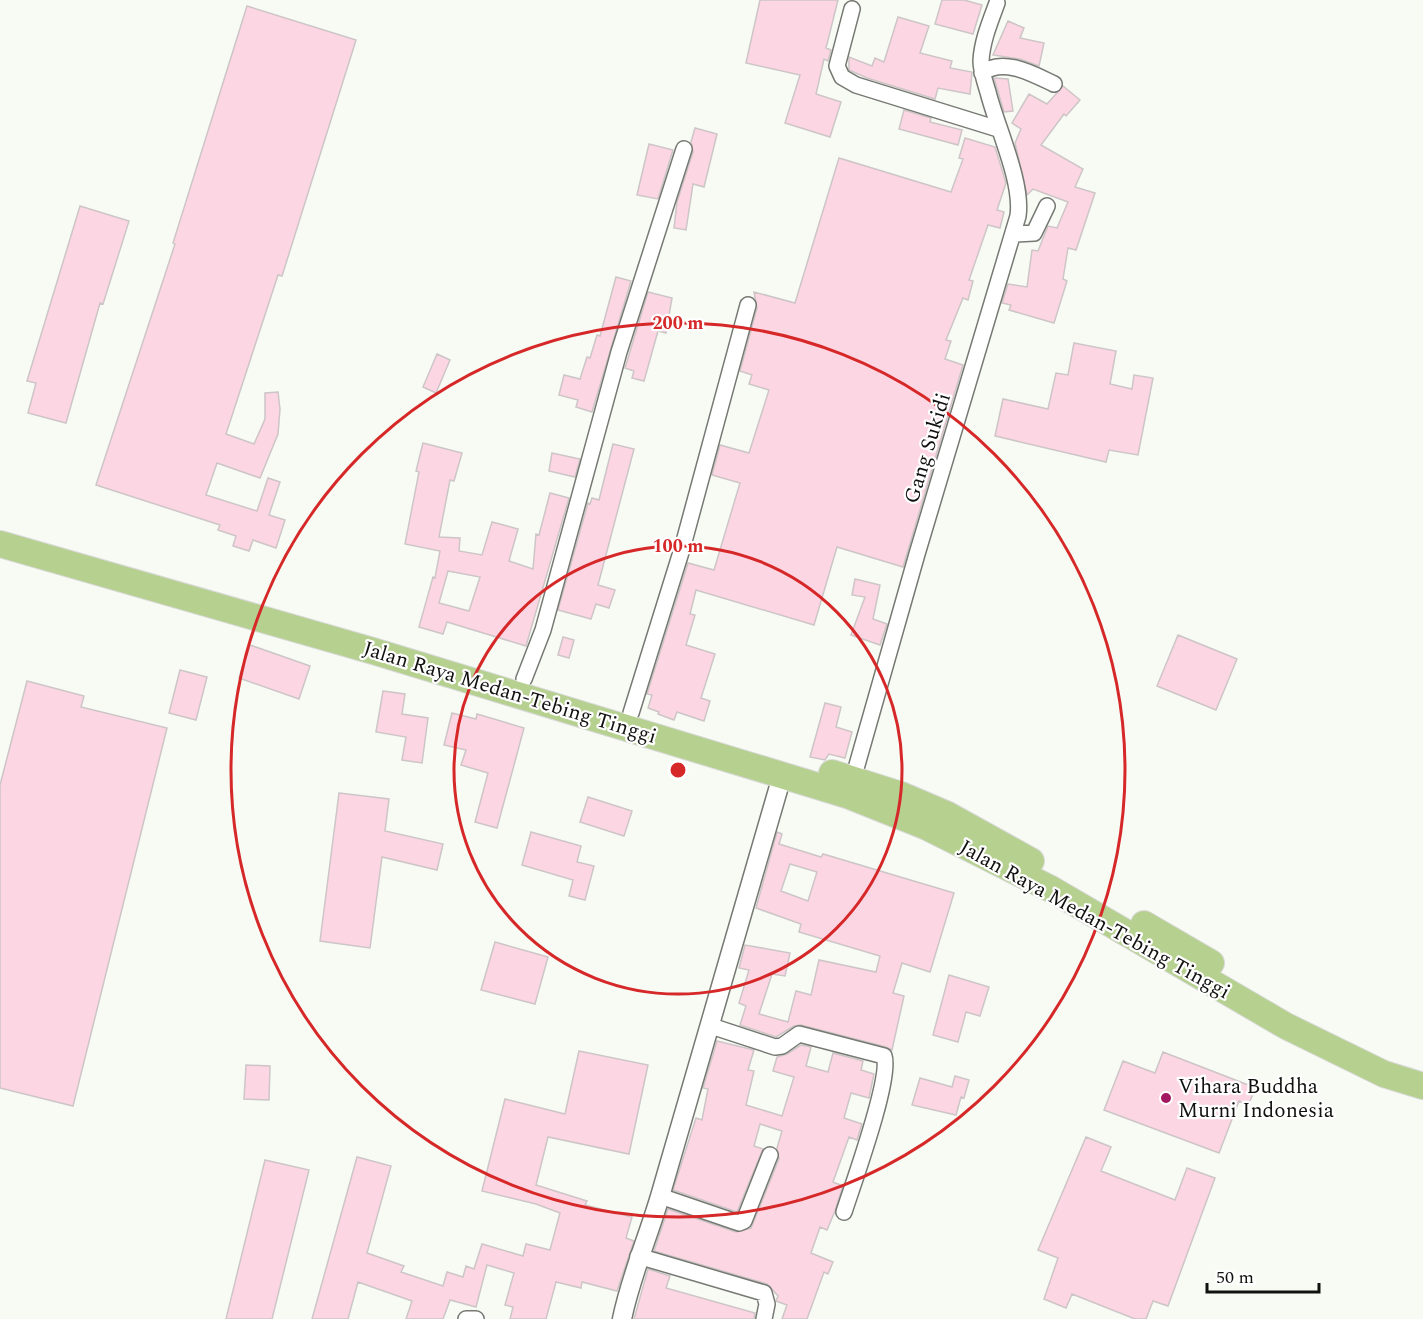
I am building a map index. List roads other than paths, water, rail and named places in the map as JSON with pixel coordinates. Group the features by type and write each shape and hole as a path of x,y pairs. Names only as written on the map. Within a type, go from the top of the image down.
{"highway":[{"name":"Jalan Raya Medan-Tebing Tinggi","path":"0,528 524,680 854,779 948,814 1294,1010 1388,1058 1423,1068"},
{"name":"Jalan Raya Medan-Tebing Tinggi","path":"0,544 373,651 847,795 927,827 1051,889 1286,1026 1384,1074 1423,1086"}],"street":[{"path":"997,3 982,53 982,73 993,67 1005,66 1029,72 1054,84"},
{"path":"852,9 837,66 842,77 856,86 998,129"},
{"name":"Gang Sukidi","path":"854,779 916,554 1014,234 1020,201 982,73"},
{"path":"524,680 543,630 619,352 684,150"},
{"path":"1014,234 1034,233 1047,206"},
{"path":"631,713 682,549 748,304"},
{"path":"622,1319 638,1256 660,1196 690,1089 711,1026 782,776"},
{"path":"711,1026 775,1047 782,1046 799,1034 884,1056 886,1064 878,1099 844,1212"},
{"path":"660,1196 739,1223 744,1221 748,1213 770,1155"},
{"path":"638,1256 764,1293 767,1304 764,1319"},
{"path":"466,1319 476,1319"}],"place":[{"name":"Vihara Buddha Murni Indonesia","path":"1166,1098"}]}
